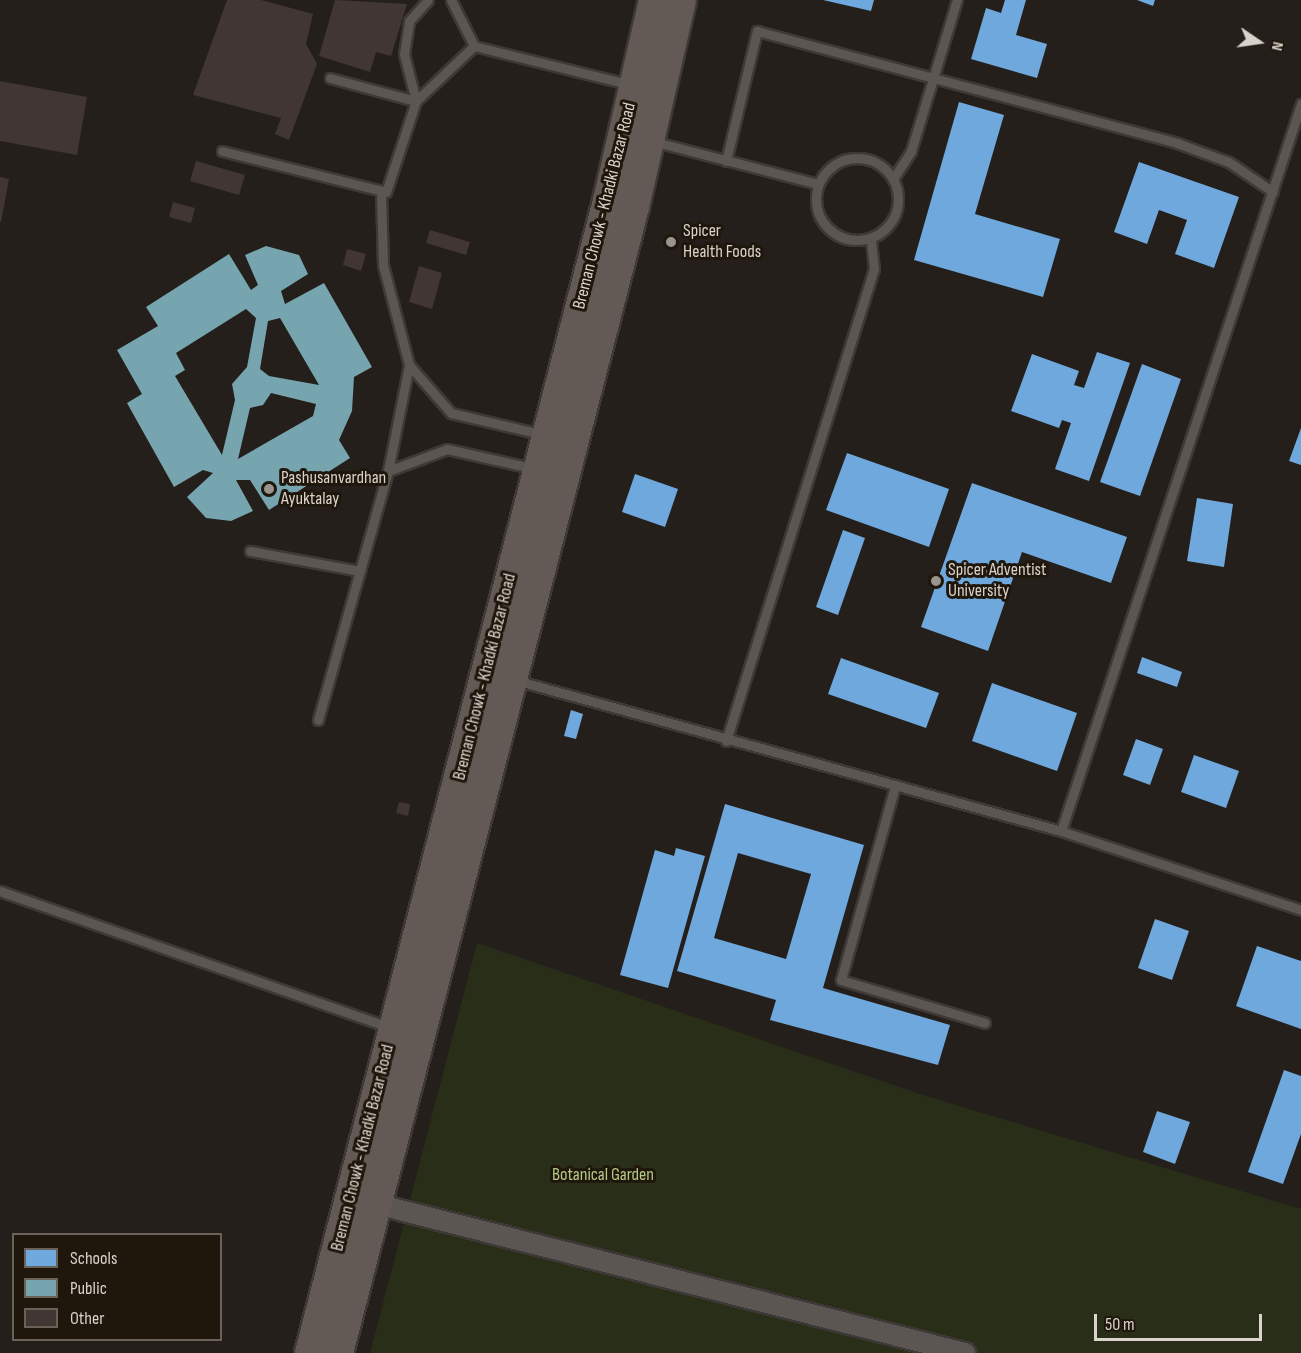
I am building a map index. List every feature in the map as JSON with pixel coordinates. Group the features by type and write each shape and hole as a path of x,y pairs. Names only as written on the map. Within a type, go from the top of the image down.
{"main road":[{"name":"Breman Chowk - Khadki Bazar Road","path":"338,1353 512,679 636,138 634,86 654,0"},
{"name":"Breman Chowk - Khadki Bazar Road","path":"310,1353 547,435 636,138 681,0"}],"street":[{"path":"376,1204 965,1353"}],"lane":[{"path":"416,101 404,54 409,21 428,0"},
{"path":"451,0 474,46 634,86"},
{"path":"893,179 877,162 854,157 832,165 818,184 816,208 827,228 848,240 871,238 896,213 893,179 911,151 957,0"},
{"path":"726,161 757,31 1177,143 1229,162 1273,192"},
{"path":"381,193 392,184 416,101 474,46"},
{"path":"330,78 416,101"},
{"path":"1061,831 1301,104"},
{"path":"636,138 818,184"},
{"path":"222,151 381,193"},
{"path":"381,193 382,265 410,365 451,413 547,435"},
{"path":"726,741 874,269 871,238"},
{"path":"318,720 388,471 410,365"},
{"path":"388,471 447,449 538,469"},
{"path":"250,551 360,571"},
{"path":"512,679 726,741 1061,831 1301,910"},
{"path":"895,786 841,980 985,1023"},
{"path":"0,891 394,1029"}],"green space":[{"name":"Botanical Garden","path":"477,943 923,1095 1301,1209 1301,1353 370,1353"}],"building: Schools":[{"path":"823,0 874,0 871,11"},
{"path":"1005,0 1026,0 1016,35 1047,44 1037,78 971,59 986,8 1001,13"},
{"path":"1137,0 1155,0 1153,6"},
{"path":"959,102 1004,115 975,214 1060,239 1043,297 914,260"},
{"path":"1139,162 1239,197 1214,268 1175,254 1187,220 1159,210 1147,244 1114,232"},
{"path":"1097,352 1130,363 1089,481 1055,469 1071,423 1062,420 1059,428 1011,411 1032,354 1079,371 1074,385 1084,388"},
{"path":"1142,364 1181,379 1140,496 1100,482"},
{"path":"1301,428 1301,465 1289,461"},
{"path":"847,453 949,489 929,547 826,510"},
{"path":"635,474 678,489 665,527 622,512"},
{"path":"972,483 1127,537 1111,583 1022,552 988,651 921,627"},
{"path":"1197,498 1233,504 1224,567 1187,561"},
{"path":"843,530 865,538 838,615 816,607"},
{"path":"1142,657 1182,672 1177,687 1137,673"},
{"path":"841,658 939,693 926,728 828,694"},
{"path":"992,683 1077,713 1057,771 972,741"},
{"path":"571,710 583,714 576,739 564,736"},
{"path":"1136,739 1163,749 1150,785 1123,775"},
{"path":"1194,755 1239,771 1226,808 1181,792"},
{"path":"725,804 864,845 823,988 950,1025 938,1065 770,1020 776,1000 677,971","holes":["738,853 811,874 786,959 714,938"]},
{"path":"676,848 705,856 668,988 620,975 655,850 674,856"},
{"path":"1155,919 1189,931 1172,980 1138,968"},
{"path":"1257,946 1301,961 1301,1029 1236,1006"},
{"path":"1284,1070 1301,1076 1301,1134 1283,1184 1248,1172"},
{"path":"1157,1111 1190,1122 1175,1164 1143,1152"}],"building: Public":[{"path":"266,246 299,255 308,274 281,291 285,304 324,283 372,367 354,377 352,411 339,440 350,458 269,510 250,480 236,480 253,511 231,521 206,518 187,497 213,473 203,470 174,487 127,403 142,394 117,350 158,326 146,307 229,254 251,290 258,285 245,255","holes":["246,309 256,318 247,367 232,384 235,400 222,455 175,376 185,370 176,353","280,318 319,385 269,376 260,369 268,321","271,393 316,404 313,416 238,459 250,408 263,405"]}],"building: Other":[{"path":"227,0 261,0 313,14 306,44 317,64 289,140 275,134 281,118 193,95"},
{"path":"335,0 407,4 391,56 376,52 370,72 319,56"},
{"path":"0,81 87,97 77,155 0,141"},
{"path":"196,161 245,175 239,195 190,181"},
{"path":"0,177 9,179 1,222 0,222"},
{"path":"173,202 195,208 191,223 169,217"},
{"path":"430,230 470,242 466,255 426,243"},
{"path":"347,249 366,254 361,271 343,265"},
{"path":"419,266 442,273 432,309 409,302"},
{"path":"399,802 410,804 408,816 396,813"}],"place":[{"name":"Spicer Health Foods","path":"671,242"},
{"name":"Pashusanvardhan Ayuktalay","path":"269,489"},
{"name":"Spicer Adventist University","path":"936,581"}]}
